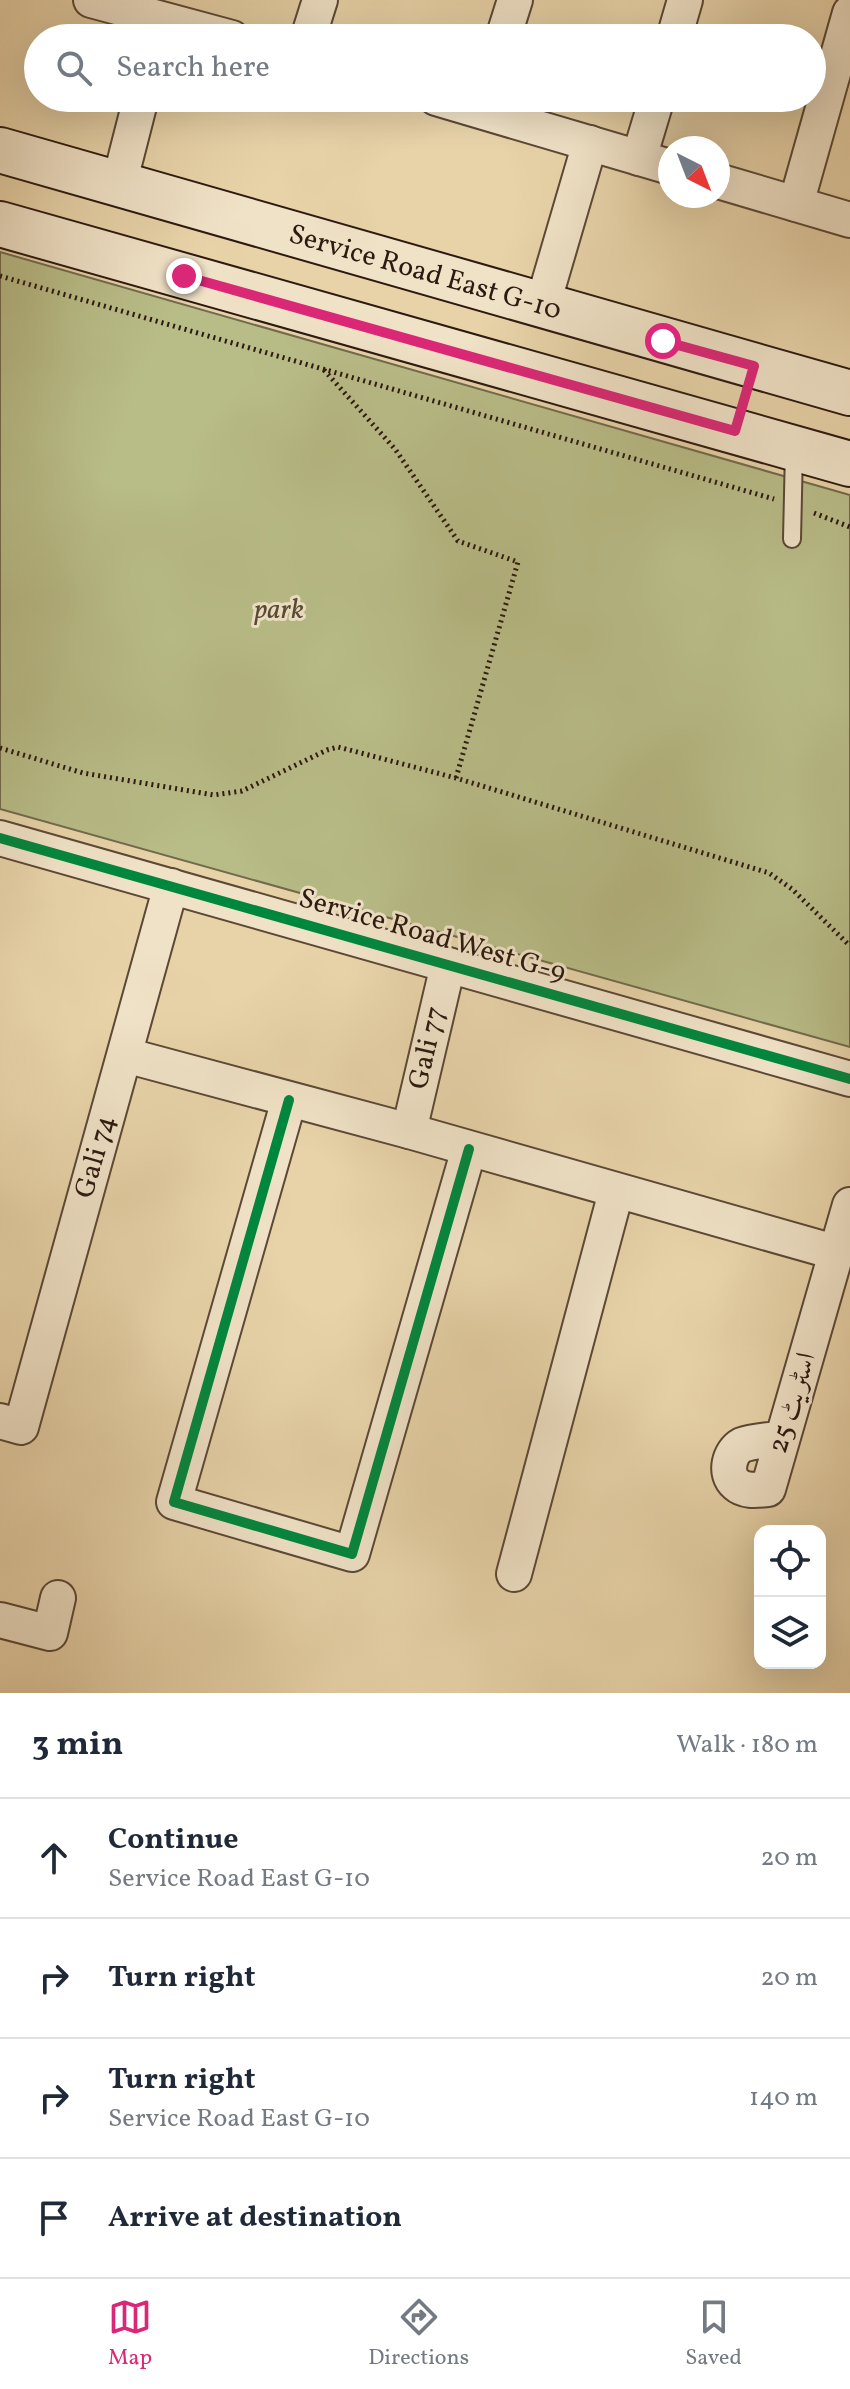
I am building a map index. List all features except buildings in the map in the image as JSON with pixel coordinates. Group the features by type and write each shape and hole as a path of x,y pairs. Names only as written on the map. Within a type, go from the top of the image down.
{"main road":[{"name":"Service Road East G-10","path":"0,150 850,393"},
{"path":"0,224 850,464"},
{"path":"735,431 754,366"}],"street":[{"path":"91,0 182,24"},
{"path":"312,24 320,0"},
{"path":"507,24 515,0"},
{"path":"678,24 685,0"},
{"path":"826,98 850,13"},
{"path":"119,184 137,112"},
{"path":"502,112 655,162 657,112"},
{"path":"796,204 822,112"},
{"path":"542,307 590,143"},
{"path":"730,185 850,220"},
{"name":"Service Road West G-9","path":"1,844 171,886 850,1079"},
{"name":"Gali 74","path":"10,1424 125,1055 171,886"},
{"name":"Gali 77","path":"409,1131 448,965"},
{"path":"125,1055 409,1131 838,1253"},
{"path":"289,1100 174,1502 352,1554 469,1149"},
{"path":"514,1574 616,1192"},
{"name":"اسٹریٹ 25","path":"777,1445 768,1440 742,1445 732,1455 729,1466 737,1485 751,1491 768,1489 850,1205"},
{"path":"0,1620 50,1633 58,1598"}],"lane":[{"path":"792,539 794,448"}],"path":[{"path":"0,276 793,504 850,527"},
{"path":"324,369 395,449 458,541 518,562 456,778"},
{"path":"0,748 83,773 214,795 242,791 338,747 456,778 769,873 792,889 850,946"}],"green space":[{"name":"park","path":"0,252 850,495 850,1047 0,809"}],"cycle path":[{"path":"0,838 850,1079"},
{"path":"289,1100 174,1502 352,1554 469,1149"}],"route":[{"path":"184,276 735,431 754,366 663,341"}]}
